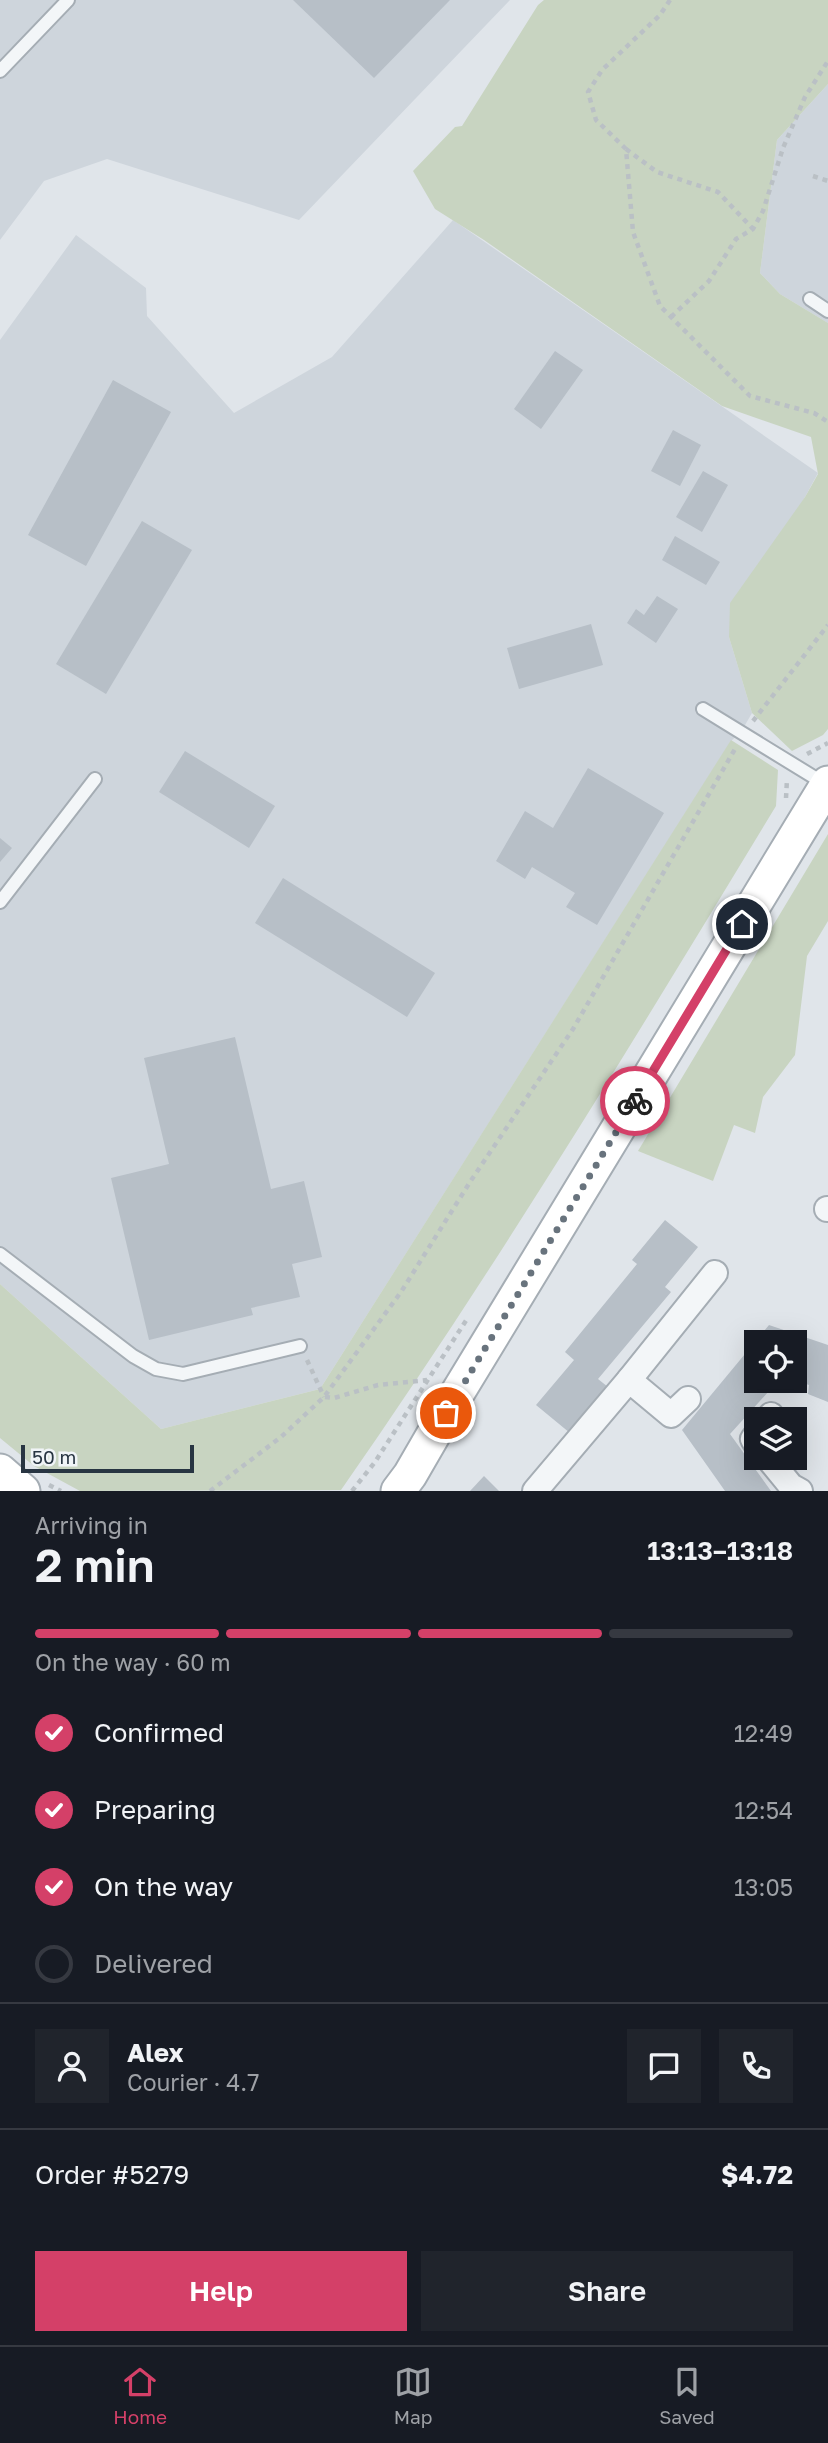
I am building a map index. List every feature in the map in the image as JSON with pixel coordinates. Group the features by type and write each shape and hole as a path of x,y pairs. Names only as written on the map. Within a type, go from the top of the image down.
{"main road":[{"path":"404,1486 827,784"},
{"path":"0,1471 23,1491"}],"street":[{"path":"535,1491 715,1273"},
{"path":"629,1380 671,1415 688,1399"},
{"path":"778,1470 791,1486 800,1491"}],"lane":[{"path":"0,71 68,0"},
{"path":"810,299 828,311"},
{"path":"703,709 827,784"},
{"path":"0,902 95,779"},
{"path":"0,1254 133,1356 156,1369 183,1374 300,1346"}],"path":[{"path":"670,0 660,15 602,69 588,92 596,120 626,149 657,172 719,192 753,229"},
{"path":"671,317 709,281 736,239 753,229 763,211 783,148 805,97 828,61"},
{"path":"626,149 633,232 660,306 751,396 814,412 828,422"},
{"path":"813,177 828,181"},
{"path":"211,1491 281,1437 324,1397 401,1293 470,1182 573,1029 670,865 743,734 828,625"},
{"path":"352,1491 375,1462 459,1330"},
{"path":"300,1346 324,1397"},
{"path":"324,1397 334,1398 378,1385 427,1380"}],"shaded area":[{"path":"0,0 510,0 299,220 107,159 44,181 0,240"},
{"path":"828,84 828,323 780,294 760,273 777,140"},
{"path":"453,220 818,473 729,637 752,713 741,732 731,741 320,1389 161,1429 0,1284 0,340 76,235 146,288 147,316 234,413 332,357"}],"green space":[{"path":"544,0 828,0 828,84 777,140 760,273 780,294 828,323 828,729 823,735 792,751 752,713 729,637 730,603 805,497 818,474 811,437 722,406 484,240 435,209 413,171 455,127 462,126 538,5"},
{"path":"731,740 778,770 776,806 510,1237 341,1490 80,1491 34,1466 0,1438 0,1284 161,1429 320,1389"},
{"path":"828,834 828,921 807,956 795,1055 763,1097 755,1133 734,1125 713,1181 638,1151"}],"building":[{"path":"293,0 450,0 374,78"},
{"path":"555,351 583,370 541,429 514,409"},
{"path":"113,380 171,412 86,566 28,535"},
{"path":"673,430 701,445 680,486 651,471"},
{"path":"703,471 728,485 702,532 676,517"},
{"path":"142,521 192,550 106,694 56,664"},
{"path":"675,536 720,562 706,585 662,560"},
{"path":"657,596 678,609 656,643 627,623 636,609 644,615"},
{"path":"591,624 603,665 519,689 507,648"},
{"path":"185,751 275,806 249,848 159,792"},
{"path":"588,768 664,813 597,925 566,907 575,893 532,867 525,879 496,861 525,811 553,828"},
{"path":"0,838 12,848 0,862"},
{"path":"283,878 435,973 407,1017 255,923"},
{"path":"235,1037 271,1189 304,1181 322,1257 292,1264 300,1297 251,1308 253,1315 149,1340 111,1178 169,1164 144,1058"},
{"path":"665,1220 698,1247 665,1287 671,1292 598,1379 608,1387 570,1433 536,1405 574,1360 565,1352 637,1264 632,1260"},
{"path":"769,1325 784,1330 765,1330"},
{"path":"807,1338 828,1345 828,1402 808,1394"},
{"path":"744,1355 744,1393 767,1393 754,1407 744,1407 744,1419 730,1434 744,1453 744,1470 756,1470 771,1491 725,1491 682,1430"},
{"path":"484,1476 499,1491 470,1491"}],"way so far":[{"path":"446,1413 635,1101"}],"route":[{"path":"635,1101 742,924"}]}
